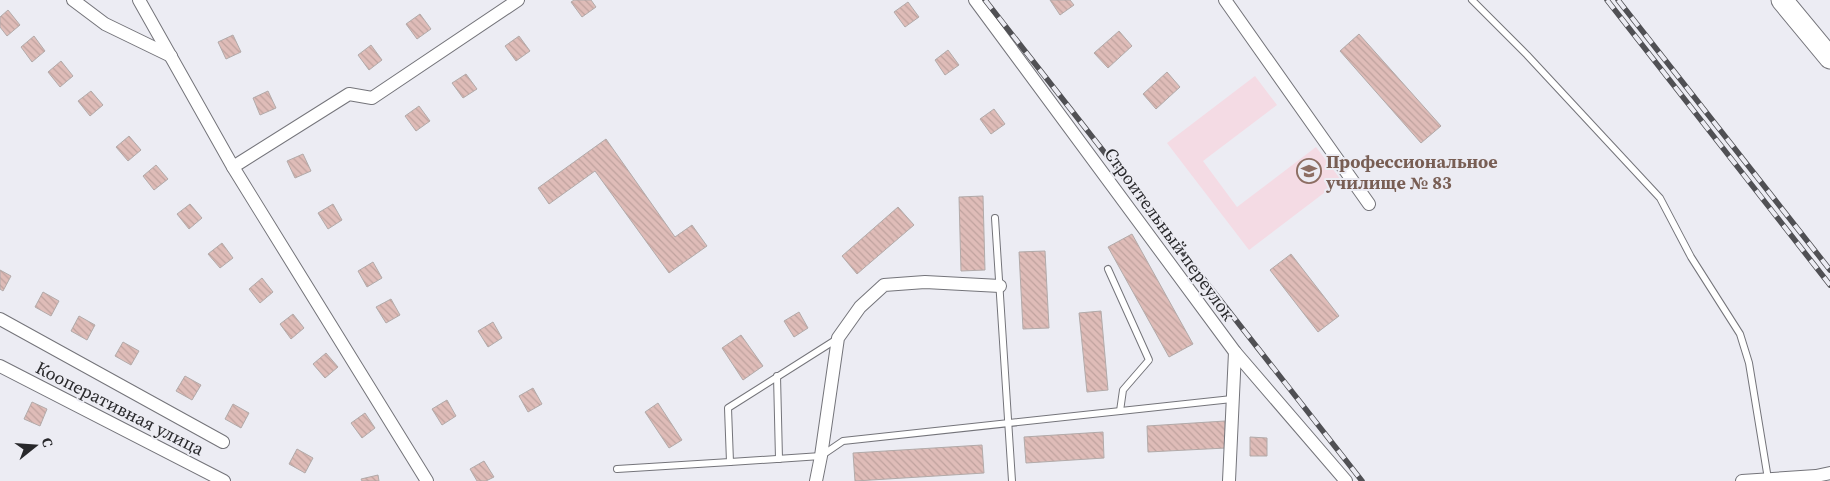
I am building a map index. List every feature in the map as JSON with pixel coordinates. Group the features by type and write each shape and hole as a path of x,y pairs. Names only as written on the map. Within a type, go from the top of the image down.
{"main road":[{"path":"1782,0 1830,58"}],"street":[{"path":"73,0 105,24 171,56"},
{"path":"139,0 233,167 427,481"},
{"path":"233,167 349,94 372,98 518,0"},
{"name":"Строительный переулок","path":"976,0 1235,352 1346,481"},
{"path":"1225,0 1369,204"},
{"path":"816,481 838,338 860,307 884,285 925,282 1000,286"},
{"path":"0,319 223,442"},
{"path":"1229,481 1235,352"},
{"name":"Кооперативная улица","path":"0,366 224,481"},
{"path":"1742,481 1820,479 1830,473"}],"lane":[{"path":"1472,0 1660,198 1692,257 1740,334 1749,363 1768,479"},
{"path":"995,218 1012,481"},
{"path":"1108,269 1148,360 1123,390 1120,411"},
{"path":"730,462 728,408 838,338"},
{"path":"777,376 779,459"},
{"path":"617,469 821,456 843,441 1232,399"}],"shaded area":[{"name":"Профессиональное училище № 83","path":"1255,76 1277,105 1203,161 1237,207 1316,147 1341,180 1249,250 1167,143"}],"building":[{"path":"574,0 591,0 596,7 582,17 571,2"},
{"path":"1050,0 1070,0 1074,5 1060,15"},
{"path":"908,2 919,17 905,27 894,12"},
{"path":"8,10 20,25 7,36 0,27 0,17"},
{"path":"420,14 431,29 417,39 406,24"},
{"path":"1119,31 1132,46 1108,68 1094,53"},
{"path":"1359,34 1441,126 1421,143 1340,51"},
{"path":"233,35 241,52 226,59 218,42"},
{"path":"34,36 45,51 32,62 21,47"},
{"path":"519,36 530,51 516,61 505,46"},
{"path":"371,45 382,60 369,70 358,55"},
{"path":"948,50 959,65 945,75 935,60"},
{"path":"61,61 73,76 60,87 48,72"},
{"path":"1167,72 1180,87 1156,109 1143,94"},
{"path":"466,74 477,89 463,98 452,83"},
{"path":"91,91 103,105 90,116 78,101"},
{"path":"268,91 276,108 260,115 253,98"},
{"path":"419,106 430,121 416,131 405,116"},
{"path":"994,109 1005,124 991,134 980,119"},
{"path":"129,136 141,150 128,161 116,147"},
{"path":"606,139 675,237 692,225 707,246 669,273 595,171 549,204 538,188"},
{"path":"303,154 311,171 295,178 287,161"},
{"path":"156,165 168,179 154,190 143,176"},
{"path":"983,196 985,270 961,271 959,197"},
{"path":"190,204 202,218 189,229 177,214"},
{"path":"333,204 342,220 328,229 318,213"},
{"path":"898,207 914,225 857,274 842,256"},
{"path":"1132,234 1193,344 1169,357 1108,247"},
{"path":"222,243 233,258 220,268 208,254"},
{"path":"1045,251 1049,328 1023,329 1019,252"},
{"path":"1291,254 1339,316 1318,332 1270,270"},
{"path":"373,262 382,278 367,287 358,271"},
{"path":"0,270 11,276 3,291 0,289"},
{"path":"262,278 273,292 260,303 249,289"},
{"path":"43,292 59,301 51,316 35,307"},
{"path":"391,299 400,315 386,323 376,307"},
{"path":"1101,311 1108,390 1087,392 1079,313"},
{"path":"799,312 808,328 794,337 784,321"},
{"path":"293,314 304,328 291,339 280,324"},
{"path":"79,316 95,325 87,340 71,331"},
{"path":"493,322 502,338 488,347 478,331"},
{"path":"741,335 763,366 743,380 722,348"},
{"path":"123,342 139,351 131,365 115,356"},
{"path":"326,353 338,367 325,378 313,364"},
{"path":"185,376 201,385 192,400 176,391"},
{"path":"533,388 542,404 528,412 519,396"},
{"path":"447,400 456,416 442,425 432,409"},
{"path":"32,402 47,409 40,426 24,419"},
{"path":"658,403 682,440 669,448 645,412"},
{"path":"233,404 249,413 241,428 225,419"},
{"path":"365,413 375,428 362,438 351,423"},
{"path":"1225,421 1226,448 1148,452 1147,426"},
{"path":"1103,432 1104,458 1026,463 1024,437"},
{"path":"1250,437 1267,438 1267,456 1250,456"},
{"path":"982,445 984,473 855,481 853,453"},
{"path":"297,449 313,458 305,473 289,464"},
{"path":"484,461 494,477 486,481 477,481 470,469"},
{"path":"378,475 379,481 362,481 361,479"}],"railway":[{"path":"985,0 1362,481"},
{"path":"1607,0 1830,285"},
{"path":"1618,0 1830,270"}],"place":[{"name":"Профессиональное училище № 83","path":"1309,171"}]}
